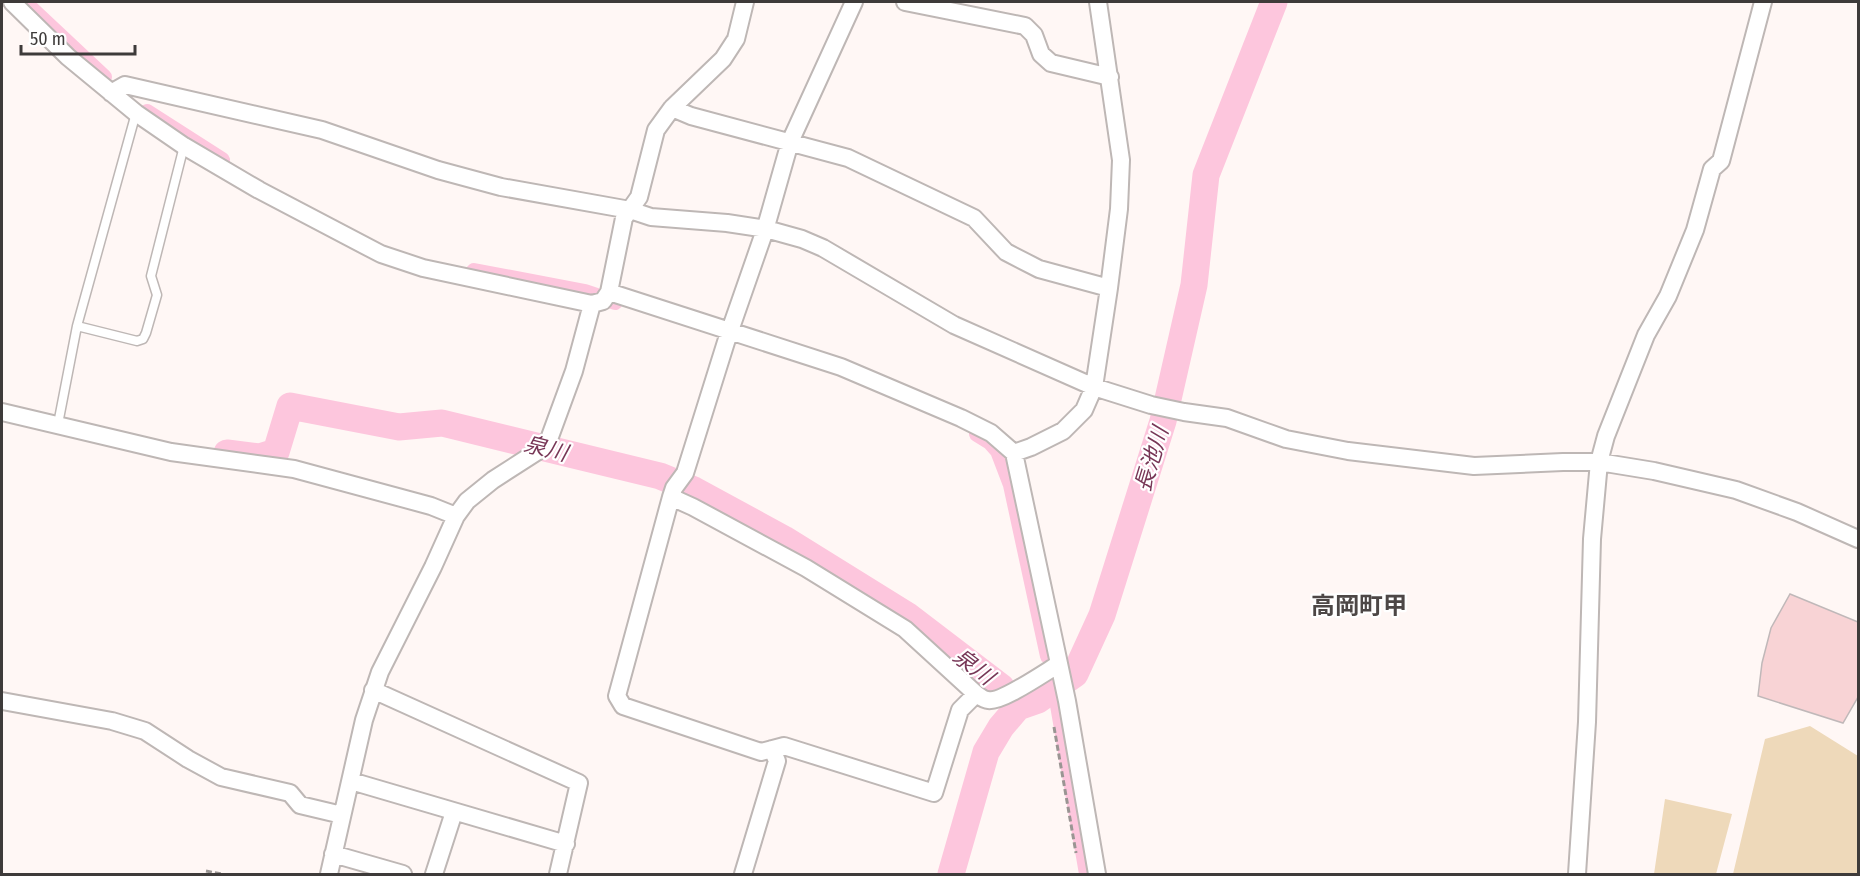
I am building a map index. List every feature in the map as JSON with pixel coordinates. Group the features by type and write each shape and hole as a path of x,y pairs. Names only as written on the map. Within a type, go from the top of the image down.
{"street":[{"path":"12,2 68,57 118,89 136,113 184,146 259,190 381,254 423,268 603,298 841,367 991,433 1014,453 1067,701 1097,874"},
{"path":"329,874 363,720 380,672 456,516 467,501 493,480 543,446 603,298 624,218 639,197 656,130 672,108 723,59 736,39 745,2"},
{"path":"854,2 790,142 766,229 676,487 617,696 622,706 760,752 784,746 934,793 960,710 976,694"},
{"path":"905,2 1025,26 1034,35 1041,54 1051,63 1110,77"},
{"path":"1014,453 1063,431 1084,410 1094,387 1119,208 1121,160 1098,2"},
{"path":"1577,874 1587,722 1592,539 1599,462 1605,436 1646,335 1668,296 1695,230 1712,169 1722,161 1763,2"},
{"path":"118,89 322,130 438,170 501,187 630,210 651,217 766,229 802,239 824,248 954,325 1094,387 1151,405 1227,418 1286,439 1348,451 1474,466 1599,462 1654,471 1736,490 1797,512 1858,539"},
{"path":"672,108 691,116 848,158 974,218 1006,252 1039,269 1109,288"},
{"path":"2,412 171,452 294,469 431,506 456,516"},
{"path":"676,487 702,512 806,568 904,629 976,694 989,700 998,699 1060,668"},
{"path":"373,690 579,783 558,874"},
{"path":"2,701 112,720 145,732 221,777 290,794 300,805 342,815"},
{"path":"743,874 777,761 772,749"},
{"path":"351,781 566,844"},
{"path":"434,874 454,812"},
{"path":"333,854 404,874"}],"lane":[{"path":"58,424 77,326 136,113"},
{"path":"77,326 137,341 143,339 157,295 151,276 184,146"}],"path":[{"path":"1054,725 1077,863"},
{"path":"206,872 222,874"}],"shaded area":[{"path":"1810,726 1858,756 1858,874 1733,874 1765,739"},
{"path":"1665,799 1732,814 1716,874 1654,874"}],"building":[{"path":"1790,594 1858,622 1858,697 1843,723 1758,696 1762,663 1771,628"}],"waterway":[{"path":"24,2 104,77"},
{"name":"長池川","path":"951,874 986,752 1001,727 1018,707 1038,700 1075,674 1102,615 1163,421 1194,285 1206,175 1274,2"},
{"path":"147,112 222,160"},
{"path":"474,271 585,292 615,302"},
{"name":"泉川","path":"227,453 260,457 276,452 290,406 399,427 442,423 660,476 694,490 784,539 908,616 1001,687"},
{"path":"977,434 990,442 998,451 1011,485 1048,656"},
{"path":"1054,682 1087,874"}],"district":[{"name":"高岡町甲","path":"1359,606"}]}
